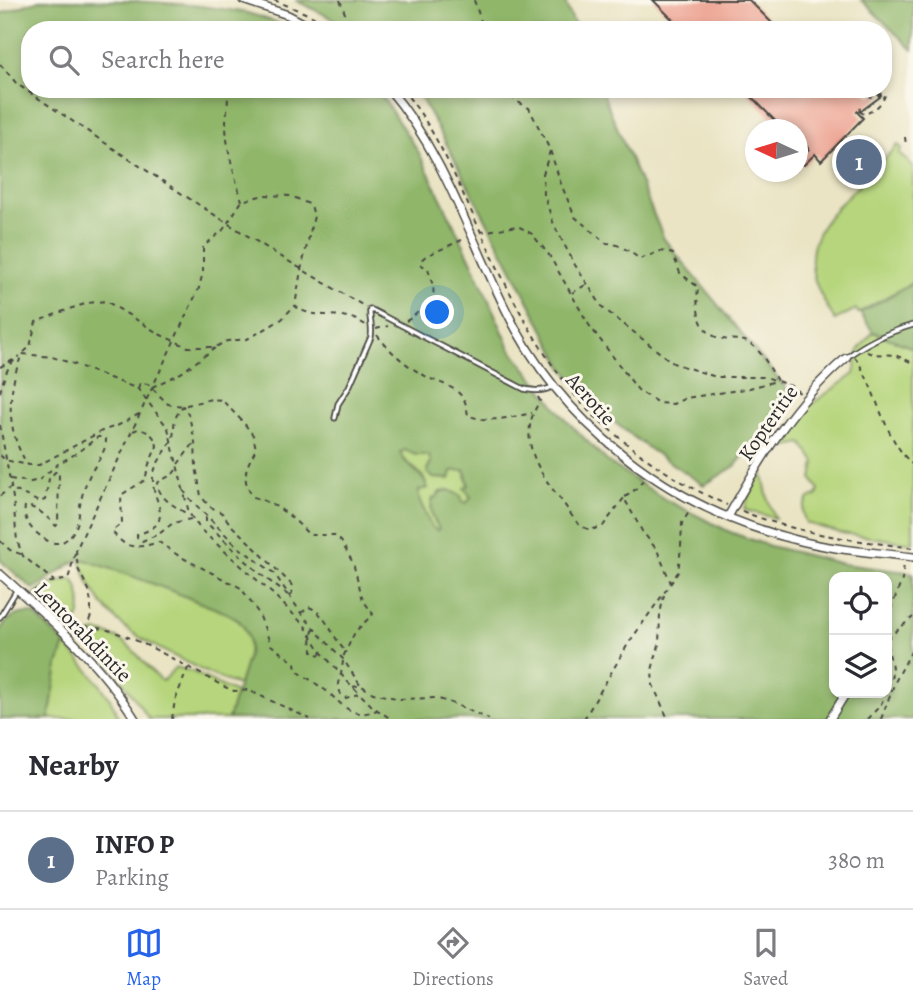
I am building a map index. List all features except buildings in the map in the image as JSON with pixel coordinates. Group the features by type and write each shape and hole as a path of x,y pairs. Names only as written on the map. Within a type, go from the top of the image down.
{"street":[{"path":"243,0 299,21"},
{"name":"Aerotie","path":"396,98 429,145 524,344 554,386 605,441 648,474 728,517 794,540 913,557"},
{"name":"Kopteritie","path":"728,517 789,418 825,377 849,356"},
{"name":"Lentorahdintie","path":"0,574 74,642 104,674 133,717"},
{"path":"830,719 843,698"}],"lane":[{"path":"335,418 338,404 349,387 374,329 369,321 370,309 524,389 545,391 554,386"},
{"path":"849,356 893,331 913,326"},
{"path":"0,617 17,589"}],"path":[{"path":"274,0 320,21"},
{"path":"340,0 348,21"},
{"path":"474,0 481,21"},
{"path":"0,64 21,86"},
{"path":"39,98 227,224 370,309"},
{"path":"228,98 226,124 229,151 242,201"},
{"path":"410,98 433,132 519,312 549,361 586,408 626,444 660,470 701,493 757,518 837,538 913,548"},
{"path":"513,98 529,108 550,150 575,217 606,243 621,246 640,259 661,251 673,254 680,273 698,286 696,302 701,321 709,333 721,339 748,342 767,361 777,381"},
{"path":"859,111 864,114 871,112 884,98"},
{"path":"905,137 906,145"},
{"path":"550,150 543,174 544,195 554,225 575,265 603,308 673,363 716,377 766,377 791,386 806,397"},
{"path":"26,597 46,583 64,580 69,576 76,550 141,413 152,387 199,288 204,272 204,247 223,230 242,201 264,195 291,196 311,205 314,216 295,306 282,319 262,331 247,339 227,341 181,373 152,387"},
{"path":"480,232 517,226 532,234 549,255 589,325 638,390 658,403 673,404 686,398 777,381"},
{"path":"374,329 404,322 428,306 433,298 433,290 428,268 421,265 420,261 471,236"},
{"path":"571,293 587,284"},
{"path":"0,367 23,354 30,346 36,323 88,303 106,301 161,335 188,347 216,347"},
{"path":"295,306 302,311 324,316 351,318 374,329 391,353 429,378 452,387 463,398 468,415 476,419 532,413"},
{"path":"859,349 873,354 895,355 913,363"},
{"path":"23,354 52,357 138,389 168,428 191,517"},
{"path":"23,354 15,372 11,421 19,451 28,466"},
{"path":"849,356 867,377 896,445 913,465"},
{"path":"0,392 6,372 14,360"},
{"path":"138,389 140,383 148,384 168,404 183,406 211,399 222,400 253,435 256,449 246,468 245,479 253,497 268,501 296,521 309,535 333,535 341,541 353,563 363,600 373,614 355,632 345,652 338,682 341,696 346,698 360,694"},
{"path":"536,391 540,401 532,413 532,454 544,479 581,526 592,530 603,526 624,498 636,489 648,474"},
{"path":"183,406 175,419 171,441 158,463 152,481 160,511 159,522 137,535 137,538 142,541 150,538 173,523 191,517"},
{"path":"183,406 189,416 195,442 201,496 209,506 222,513 291,584 291,597"},
{"path":"0,455 5,460 28,466 39,465 141,413"},
{"path":"0,425 12,487 17,541 23,555"},
{"path":"132,432 138,429 148,431 153,435 157,446 145,480 121,495 122,523 112,531 117,538 126,545 138,548 159,542 179,556 241,588 259,614 271,645 295,663 296,670 353,714 377,710"},
{"path":"10,479 31,482 39,480 98,437 106,440 103,453 87,479 77,526 64,542 57,545 41,537 32,530 24,512 25,506 33,507 56,526 58,524 59,472 55,472 49,479 45,500 39,502 12,487"},
{"path":"195,442 173,474 157,483 158,490 191,517 201,530 275,596 305,626 322,653 352,687 391,719"},
{"path":"0,496 12,487"},
{"path":"183,489 237,546 274,573 301,613 343,659 360,685 373,693 400,699 436,698 489,719"},
{"path":"624,498 642,531 657,550 671,583"},
{"path":"584,719 628,644 678,572 682,523 696,502"},
{"path":"206,514 206,522 232,548 291,597"},
{"path":"0,541 10,550 23,555 54,581"},
{"path":"74,642 85,630 92,616 89,590 78,569 76,550"},
{"path":"892,606 904,568"},
{"path":"664,594 659,645 652,670 653,685 668,719"},
{"path":"301,613 309,607 316,610 345,652"},
{"path":"892,636 913,617"},
{"path":"314,628 311,636 312,651 316,655 322,653"},
{"path":"85,630 101,629 120,635 234,691 248,690 310,719"},
{"path":"881,719 895,682 913,648"},
{"path":"172,719 175,700 188,667"},
{"path":"352,687 360,685"},
{"path":"867,719 880,706 883,698"}],"green space":[{"path":"39,0 196,5 247,13 273,21 21,21 21,98 383,98 419,153 510,348 567,421 608,462 666,500 730,532 766,545 843,564 913,573 913,719 228,719 249,651 247,633 235,618 221,610 80,558 33,589 0,560 0,14","holes":["405,450 416,455 427,455 431,462 427,472 433,478 450,479 452,471 465,470 469,486 464,488 471,497 467,503 462,502 461,496 449,490 440,492 433,498 432,511 439,529 437,531 432,527 419,500 419,490 428,488 400,452"]},
{"path":"295,0 564,0 573,21 337,21"},
{"path":"861,0 913,0 913,50 892,30 892,21 883,21"},
{"path":"421,98 605,98 664,239 793,397 735,466 704,485 648,448 592,405 563,367"},
{"path":"898,145 902,148 899,153 913,167 913,282 858,313 856,309 835,320 817,286 813,271 814,243 835,209"},
{"path":"913,283 913,348 873,332 860,313"},
{"path":"873,332 913,348 913,543 841,533 806,523 804,507 809,498 817,496 819,490 812,479 815,462 802,443 778,448 806,408 854,374 859,349"},
{"path":"405,450 416,455 429,456 431,462 427,469 433,478 450,479 452,471 465,470 471,499 467,503 462,502 449,490 440,492 433,499 431,508 440,529 437,531 432,527 419,500 419,490 428,488 423,477 402,455 400,451"},
{"path":"762,471 775,518 745,510 747,499"},
{"path":"80,558 151,582 234,616 244,627 249,641 248,656 239,685 211,674 131,632 101,602 86,577"},
{"path":"74,580 77,585 81,606 78,619 69,627 34,594 45,585"},
{"path":"27,613 34,614 65,644 58,665 49,719 0,719 0,630 11,618"},
{"path":"98,632 119,639 127,645 162,681 176,667 193,672 236,693 228,719 149,719 114,669 85,635"},
{"path":"65,644 104,690 118,719 49,719 58,665"}],"place":[{"name":"INFO P","path":"859,162"}]}
